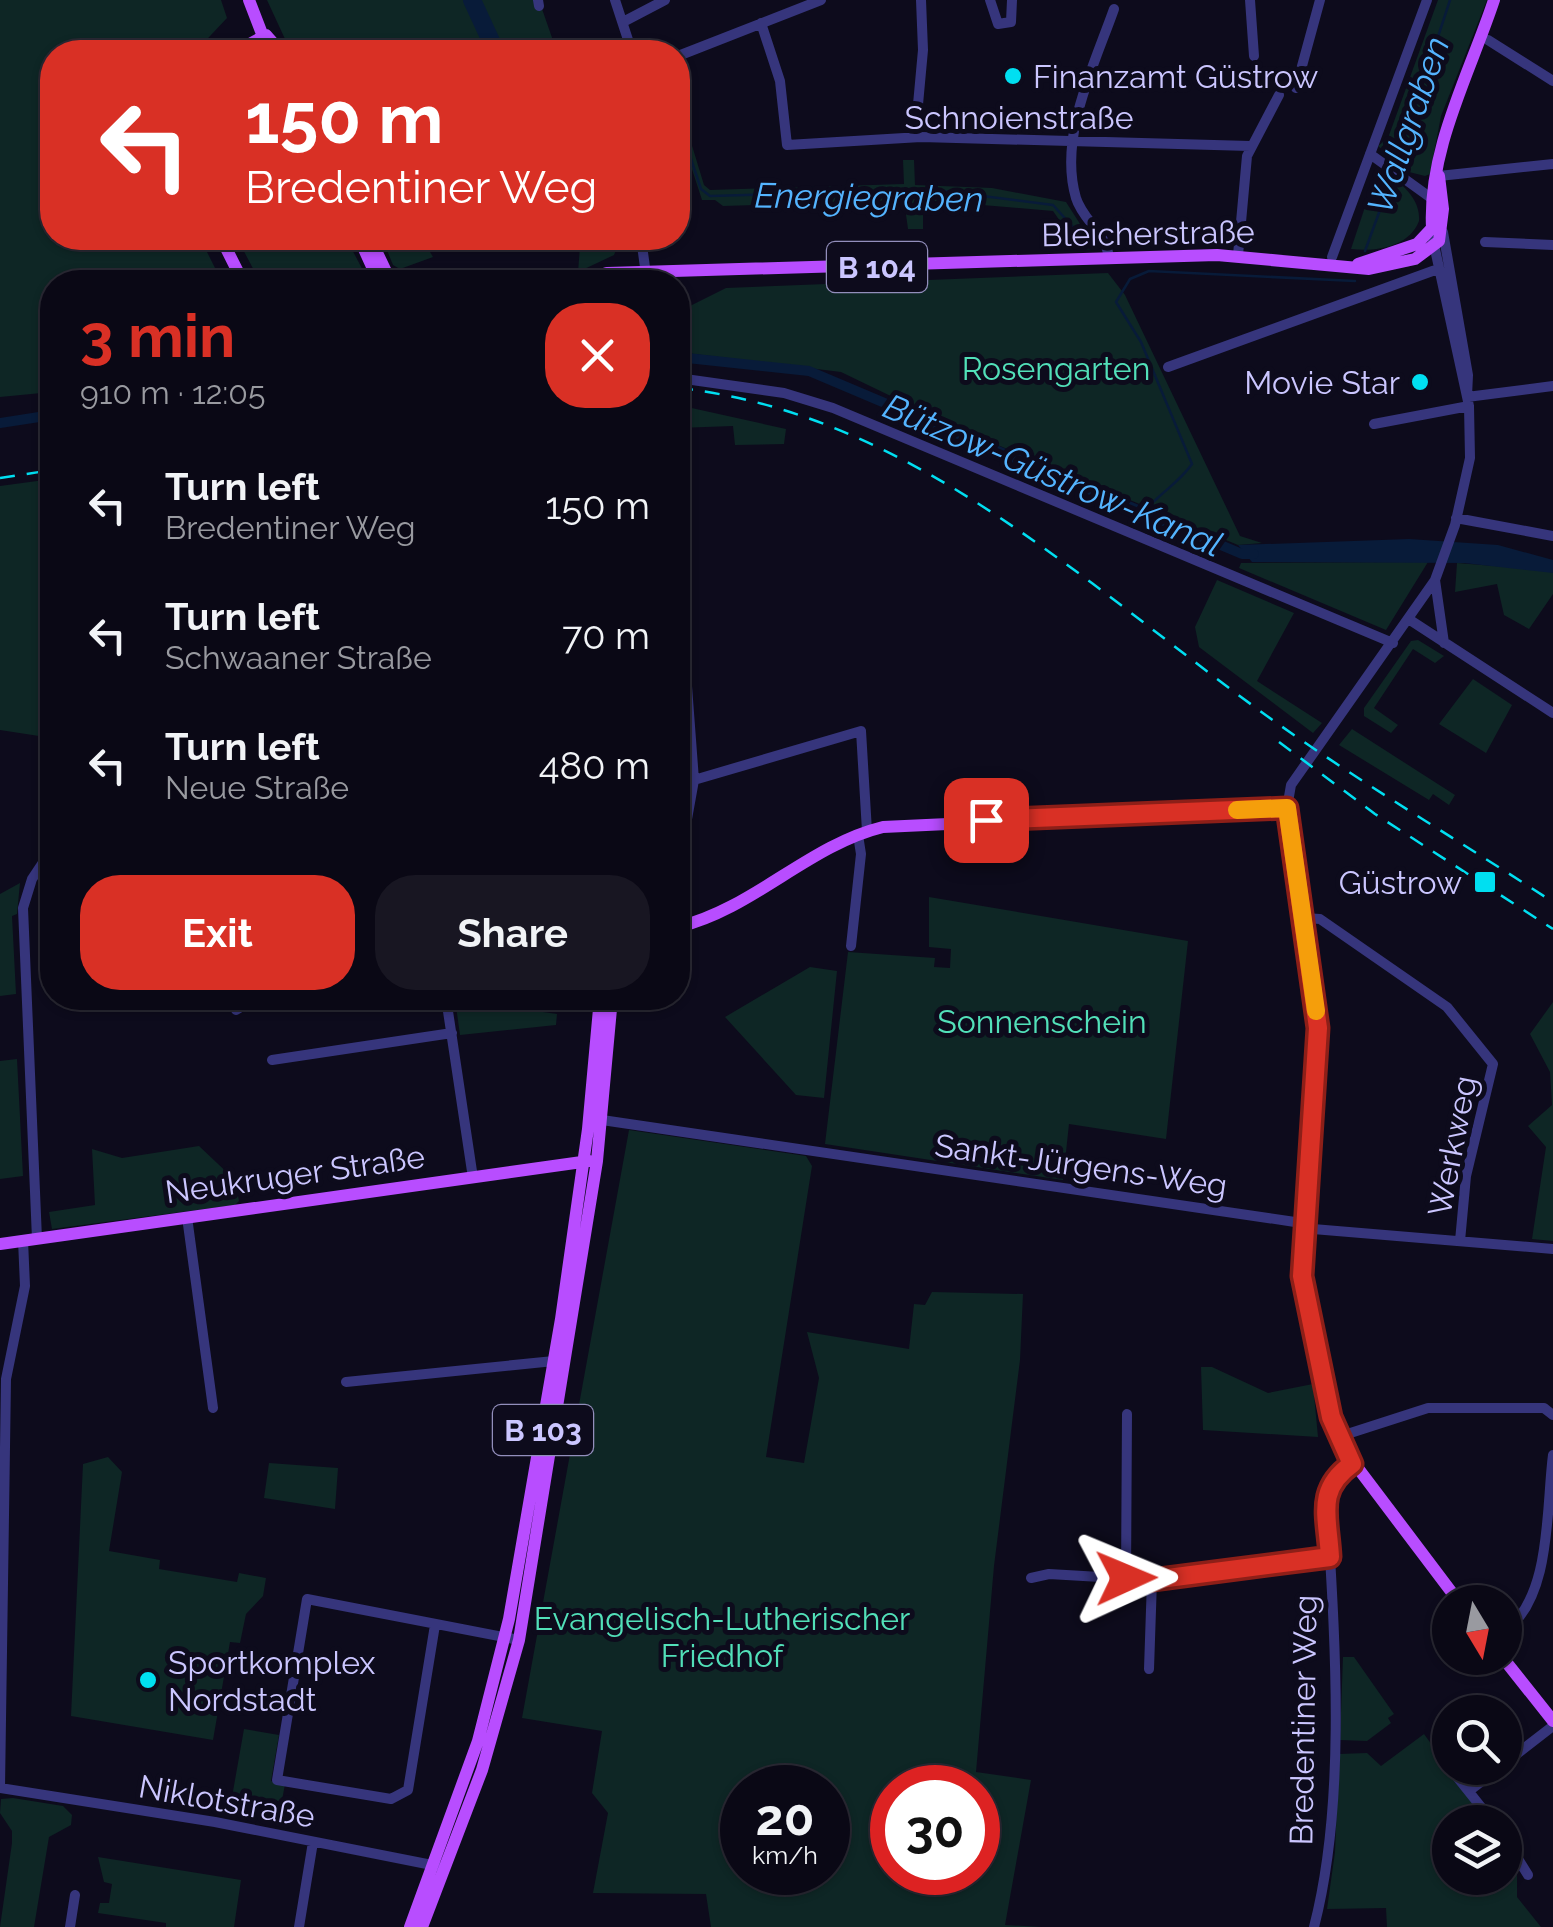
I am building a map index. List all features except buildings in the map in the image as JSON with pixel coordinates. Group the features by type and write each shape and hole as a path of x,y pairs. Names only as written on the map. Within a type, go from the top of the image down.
{"main road":[{"path":"249,0 270,40"},
{"path":"1436,238 1439,176 1450,114 1494,0"},
{"path":"257,40 266,35"},
{"path":"266,35 267,40"},
{"path":"1436,238 1431,198 1439,176"},
{"name":"Bleicherstraße","path":"690,277 1238,255 1369,268 1415,259 1436,238"},
{"name":"Bleicherstraße","path":"1351,266 1436,238"},
{"path":"690,923 720,912 862,833 918,823 1287,808 1318,1028 1303,1226 1304,1299 1338,1438 1352,1464 1446,1585"},
{"path":"590,1161 599,1010"},
{"path":"590,1161 602,1120 611,1010"},
{"name":"Neukruger Straße","path":"0,1244 590,1161"},
{"name":"B 103","path":"512,1639 554,1361 590,1161"},
{"name":"B 103","path":"410,1927 482,1770 512,1639 590,1161"},
{"path":"1515,1675 1553,1723"},
{"name":"B 103","path":"422,1927 439,1867"}],"street":[{"path":"615,0 628,40"},
{"path":"623,22 665,0"},
{"path":"690,51 821,0"},
{"path":"914,137 923,50 921,0"},
{"path":"990,0 998,24 1011,22 1012,0"},
{"path":"1250,0 1254,56"},
{"path":"1296,88 1320,0"},
{"path":"1332,257 1427,0"},
{"path":"1108,259 1106,243 1074,192 1074,139 1077,116 1114,9"},
{"name":"Schnoienstraße","path":"761,23 780,80 787,145 914,137 1250,146"},
{"path":"1488,40 1553,81"},
{"path":"1238,255 1250,146 1279,95"},
{"path":"1370,154 1431,198"},
{"path":"1439,176 1553,164"},
{"path":"1436,238 1438,268 1468,402"},
{"path":"1287,808 1292,784 1410,620 1437,576 1453,532 1470,458 1468,375 1436,238"},
{"path":"1485,242 1553,246"},
{"path":"1415,259 1438,268"},
{"path":"1168,367 1438,268"},
{"path":"690,380 784,393 834,408 1393,643"},
{"path":"1374,424 1553,386"},
{"path":"1456,518 1553,536"},
{"path":"1437,576 1444,642"},
{"path":"1410,620 1553,712"},
{"path":"690,707 694,755 690,802"},
{"path":"694,780 861,730 862,854 851,946"},
{"path":"690,756 694,755"},
{"path":"0,1788 2,1410 26,1286 30,1240 23,908 40,867"},
{"name":"Werkweg","path":"1304,918 1317,918 1429,993 1447,1007 1493,1064 1466,1176 1460,1241"},
{"path":"451,1010 473,1178"},
{"path":"272,1060 452,1033"},
{"name":"Sankt-Jürgens-Weg","path":"602,1120 1303,1226 1553,1250"},
{"path":"187,1217 213,1408"},
{"path":"346,1382 554,1361"},
{"path":"1338,1438 1428,1408 1544,1408 1553,1416"},
{"path":"1126,1578 1127,1414"},
{"path":"1522,1611 1536,1582 1553,1455"},
{"name":"Bredentiner Weg","path":"1314,1927 1325,1868 1335,1720 1326,1491 1335,1476 1352,1464"},
{"path":"1031,1578 1050,1574 1152,1580 1330,1557"},
{"path":"1150,1669 1152,1580"},
{"path":"436,1625 408,1790 391,1799 277,1780 307,1600 512,1639"},
{"path":"1522,1749 1553,1723"},
{"path":"1464,1785 1480,1805"},
{"path":"1469,1791 1477,1785"},
{"name":"Niklotstraße","path":"0,1788 439,1867"},
{"path":"299,1927 313,1842"},
{"path":"1522,1865 1528,1875"},
{"path":"70,1927 75,1895"}],"green space":[{"path":"0,0 221,0 227,18 206,40 40,40 40,250 206,250 216,270 40,270 40,393 0,397"},
{"path":"267,0 534,0 541,6 553,40 285,40"},
{"path":"1438,0 1487,0 1441,116 1430,174 1425,176 1409,172 1378,146 1388,138"},
{"path":"690,139 704,185 710,190 904,184 903,160 914,160 915,185 992,188 1066,202 1096,249 1080,250 1053,211 923,200 923,229 908,229 904,200 723,206 715,200 702,200 690,163"},
{"path":"1378,168 1412,196 1419,221 1408,237 1391,246 1351,249"},
{"path":"243,250 352,250 363,270 254,270"},
{"path":"387,250 429,250 433,257 400,269 393,265"},
{"path":"580,250 616,250 614,255 578,270"},
{"name":"Rosengarten","path":"1108,273 1125,295 1240,536 1262,543 1238,545 957,428 841,372 690,353 690,306 726,288"},
{"path":"690,408 786,429 784,444 735,445 733,426 690,428"},
{"path":"40,481 40,736 0,730 0,486"},
{"path":"1428,562 1386,630 1239,568 1241,563"},
{"path":"1457,563 1544,570 1553,573 1553,594 1529,629 1504,615 1497,584 1455,592"},
{"path":"1217,580 1294,613 1257,681 1322,723 1313,733 1199,647 1195,627"},
{"path":"1418,640 1444,656 1435,663 1413,649 1374,708 1398,725 1391,733 1364,716 1364,708 1411,641"},
{"path":"1473,679 1512,705 1486,753 1439,724"},
{"path":"1352,729 1455,795 1449,805 1433,794 1429,800 1339,745"},
{"path":"20,883 17,914 12,916 16,994 0,996 0,894"},
{"name":"Sonnenschein","path":"929,897 1188,941 1166,1139 1069,1124 1063,1180 825,1144 848,952 935,958 934,967 950,968 951,949 929,947"},
{"path":"810,967 837,971 824,1098 796,1095 725,1017"},
{"path":"1553,1002 1553,1241 1532,1239 1546,1147 1528,1126 1552,1105 1550,1072 1530,1034"},
{"path":"457,1010 557,1014 556,1025 460,1035"},
{"path":"17,1059 23,1176 0,1179 0,1061"},
{"name":"Evangelisch-Lutherischer Friedhof","path":"629,1130 806,1156 812,1166 766,1457 804,1463 819,1378 807,1332 909,1349 914,1304 925,1305 932,1292 1023,1294 1020,1360 994,1566 977,1765 870,1765 870,1895 1000,1895 1000,1775 1031,1780 1005,1925 1042,1927 711,1927 706,1894 593,1893 608,1813 592,1793 602,1731 522,1718"},
{"path":"199,1146 235,1180 239,1201 235,1205 52,1229 49,1212 95,1205 92,1149 122,1158"},
{"path":"1201,1367 1212,1367 1268,1393 1313,1384 1318,1437 1203,1430"},
{"name":"Sportkomplex Nordstadt","path":"108,1457 122,1472 109,1551 160,1560 159,1569 237,1582 239,1573 266,1578 263,1596 246,1614 240,1643 230,1642 213,1740 71,1716 83,1464"},
{"path":"269,1463 338,1468 335,1509 264,1498"},
{"path":"1343,1657 1354,1657 1394,1714 1388,1718 1391,1723 1367,1741 1340,1740"},
{"path":"244,1729 279,1735 271,1781 285,1784 278,1822 229,1814"},
{"path":"1424,1734 1432,1745 1432,1785 1461,1785 1476,1805 1432,1805 1432,1895 1517,1895 1541,1927 1387,1927 1386,1908 1327,1909 1335,1852 1339,1754 1367,1753 1381,1766"},
{"path":"1,1799 63,1806 72,1815 71,1825 49,1837 34,1927 0,1927 12,1843 12,1831 0,1813"},
{"path":"98,1857 241,1880 234,1927 166,1927 166,1923 98,1913 100,1903 109,1903 112,1884 104,1882"}],"water":[{"path":"1409,539 1498,545 1553,560 1553,573 1464,563 1252,562 1238,545"}],"waterway":[{"path":"472,0 490,40"},
{"name":"Wallgraben","path":"1396,165 1450,0"},
{"name":"Energiegraben","path":"690,156 701,189 710,196 936,190 1053,205 1090,246"},
{"name":"Wallgraben","path":"1365,251 1392,177"},
{"name":"Wallgraben","path":"1142,514 1192,464 1141,342 1116,302 1130,279 1149,271 1355,281"},
{"name":"Bützow-Güstrow-Kanal","path":"690,358 809,371 1242,554 1254,554"},
{"name":"Bützow-Güstrow-Kanal","path":"0,423 40,417"}],"railway":[{"path":"690,390 762,404 842,431 919,468 1062,561 1302,740 1553,902"},
{"path":"0,478 40,472"},
{"path":"1279,742 1375,814 1553,929"}],"slow traffic":[{"path":"1237,810 1287,808 1316,1011"}],"place":[{"name":"Finanzamt Güstrow","path":"1013,76"},
{"name":"Movie Star","path":"1420,382"},
{"name":"Güstrow","path":"1485,882"},
{"name":"Sportkomplex Nordstadt","path":"148,1680"}],"route":[{"path":"986,820 1287,808 1318,1028 1303,1226 1304,1299 1331,1417 1352,1464 1335,1476 1326,1491 1330,1557 1152,1580 1126,1578"}]}
